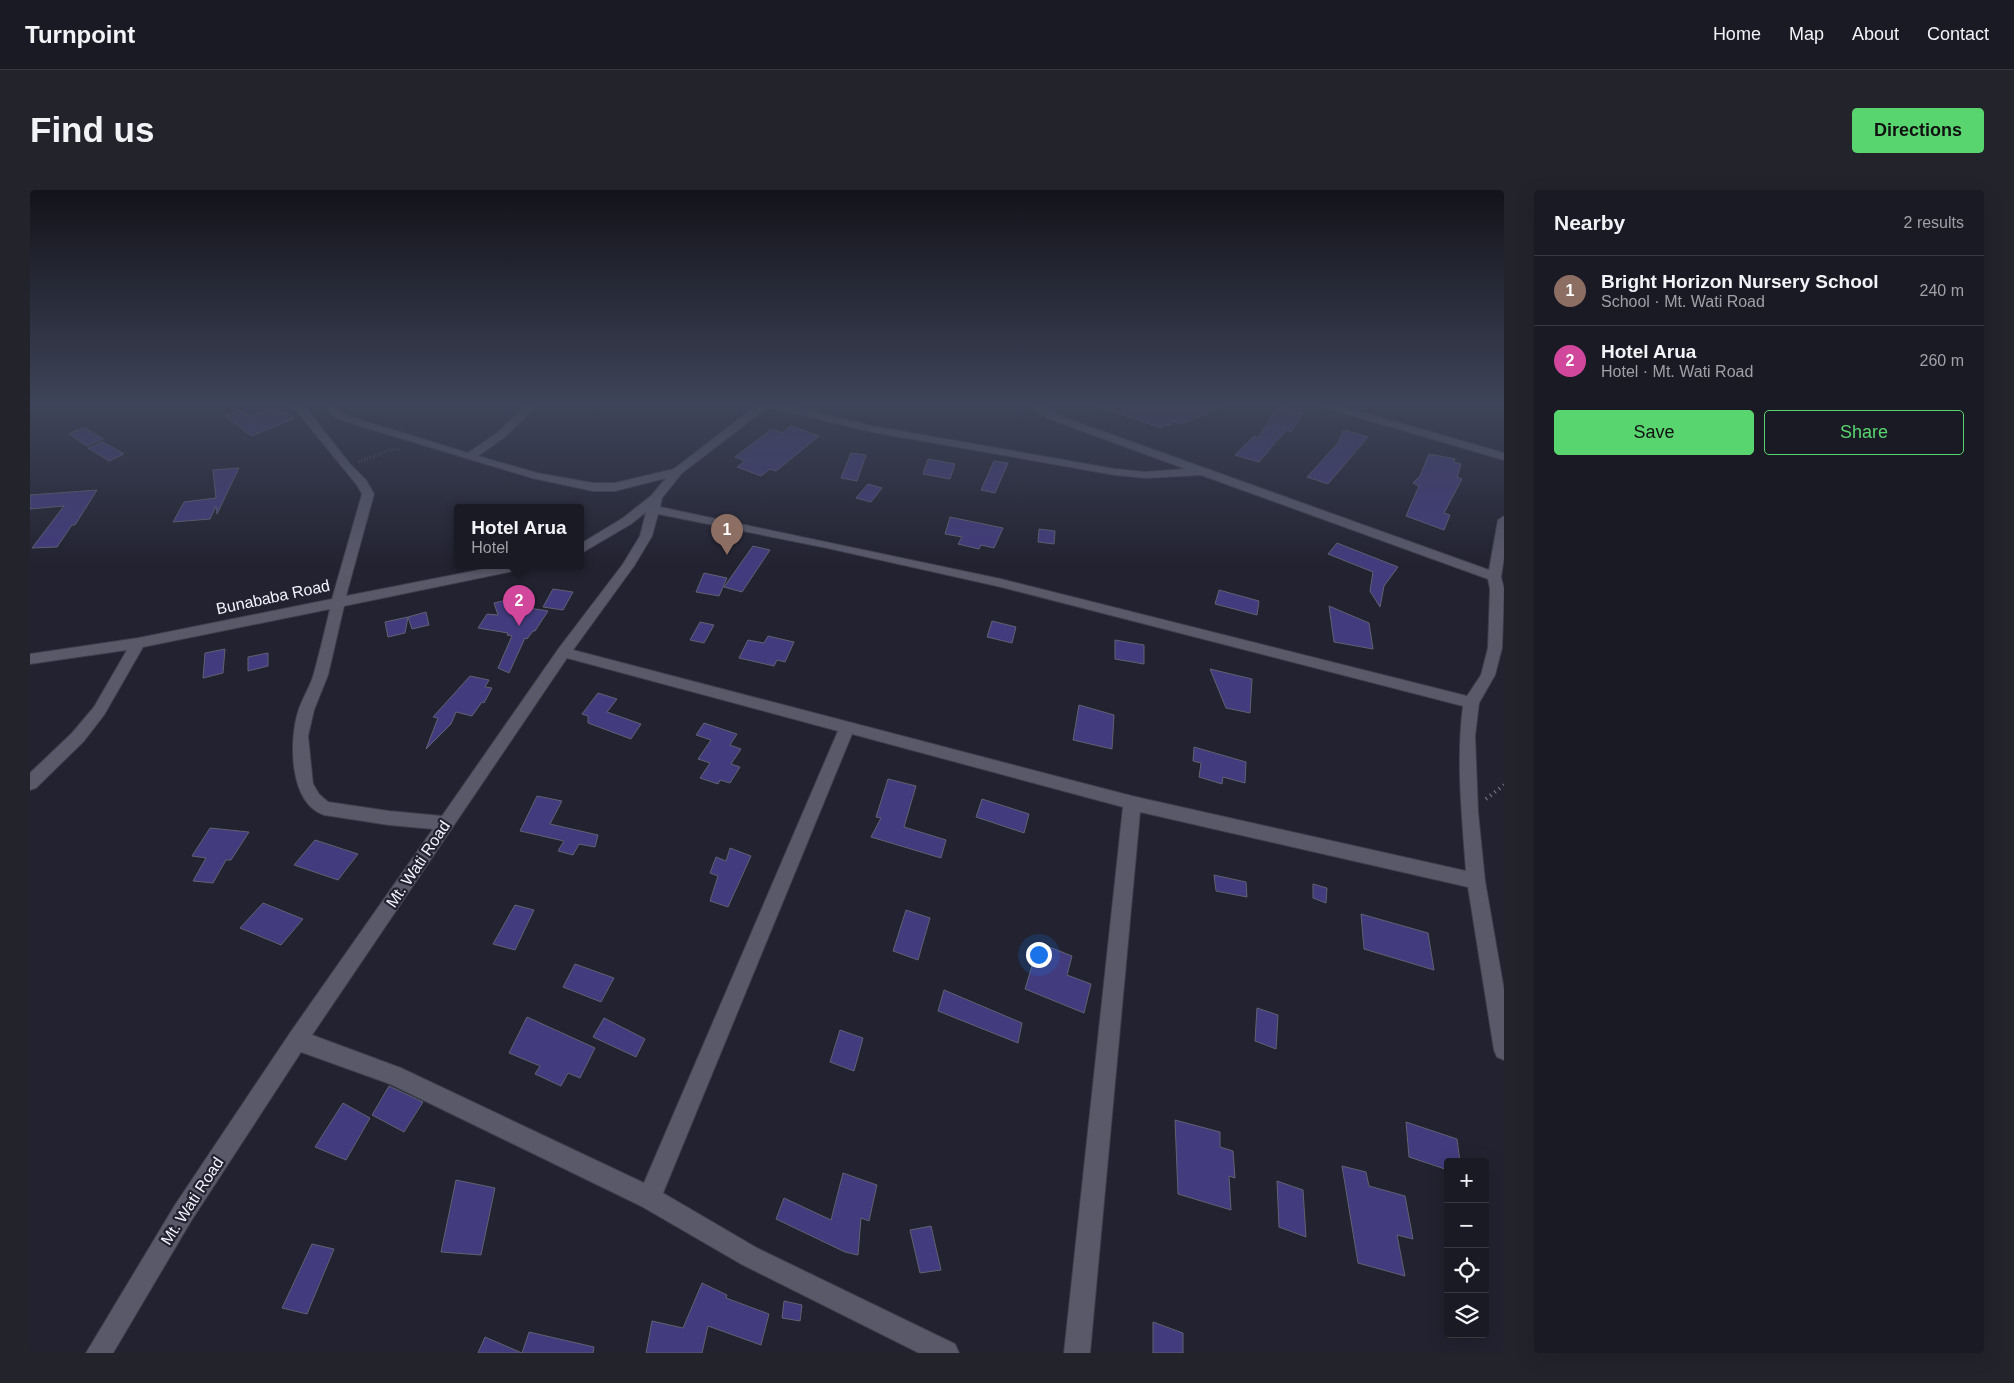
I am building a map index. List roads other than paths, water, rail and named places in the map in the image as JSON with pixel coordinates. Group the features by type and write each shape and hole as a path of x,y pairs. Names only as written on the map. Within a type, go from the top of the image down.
{"street":[{"path":"340,458 366,487 368,494 338,602 321,675 306,710 300,736 306,784 313,799 324,808 389,818 446,823"},
{"path":"473,458 536,476 594,487 615,487 678,471"},
{"name":"Mt. Wati Road","path":"99,1353 183,1213 297,1040 564,652 628,566 646,536 655,504 678,471 695,458"},
{"path":"1037,458 1115,472 1144,475 1199,471"},
{"path":"1165,458 1494,577"},
{"path":"584,548 655,504 1000,583 1139,617 1471,704"},
{"path":"1504,520 1494,577 1497,590 1495,648 1488,675 1471,704 1468,736 1470,812 1476,881 1504,1050"},
{"name":"Bunababa Road","path":"30,659 138,643 503,569"},
{"path":"30,783 78,736 99,711 138,643"},
{"path":"564,652 1132,803 1476,881"},
{"path":"649,1198 846,728"},
{"path":"1077,1353 1132,803"},
{"path":"297,1040 394,1075 649,1198 749,1256 946,1353"}],"place":[{"name":"Bright Horizon Nursery School","path":"727,555"},
{"name":"Hotel Arua","path":"519,626"}]}
